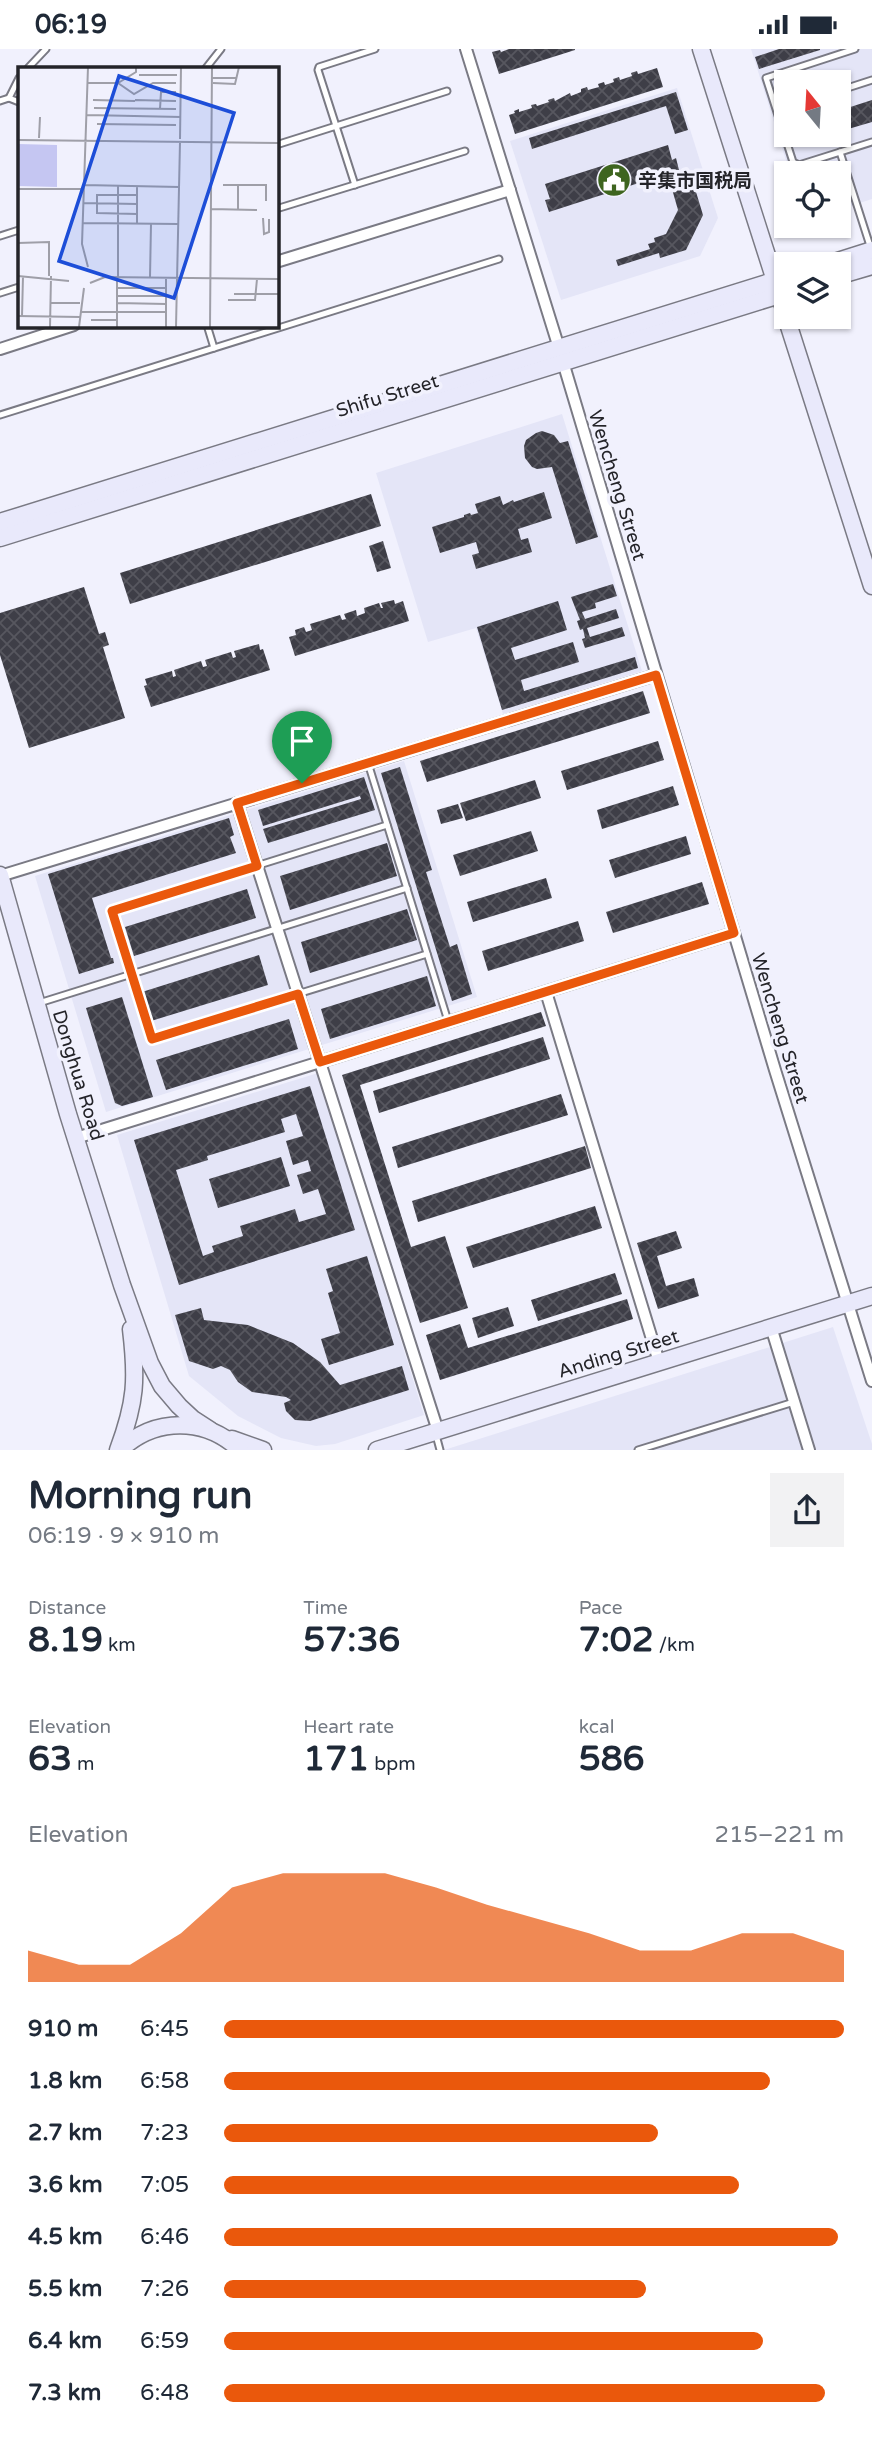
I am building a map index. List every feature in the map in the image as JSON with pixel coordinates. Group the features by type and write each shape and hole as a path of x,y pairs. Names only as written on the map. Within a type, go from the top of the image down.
{"street":[{"name":"Wencheng Street","path":"466,49 872,1381"},
{"path":"701,49 774,265"},
{"path":"278,262 510,190"},
{"path":"851,257 872,250"},
{"path":"851,273 872,266"},
{"name":"Shifu Street","path":"0,538 774,288"},
{"path":"0,349 68,327"},
{"path":"790,329 872,586"},
{"name":"Shifu Street","path":"0,522 561,355"},
{"path":"0,875 656,675"},
{"path":"237,803 436,1431"},
{"name":"Donghua Road","path":"0,875 4,908 122,1285"},
{"path":"76,1138 734,933"},
{"path":"545,992 659,1362"},
{"path":"122,1285 150,1363 162,1386 192,1419 240,1450"},
{"path":"119,1450 132,1410 136,1370 122,1285"},
{"name":"Anding Street","path":"377,1450 872,1296"},
{"path":"771,1327 809,1450"},
{"path":"119,1450 138,1436 162,1426 187,1425 263,1450"}],"lane":[{"path":"29,67 46,49"},
{"path":"207,67 221,49"},
{"path":"355,185 318,70 319,67 375,49"},
{"path":"791,70 855,49"},
{"path":"774,75 766,78 774,104"},
{"path":"9,98 18,80"},
{"path":"851,87 872,80"},
{"path":"278,144 447,91"},
{"path":"0,101 9,98 18,102"},
{"path":"788,147 793,162 799,165 872,142"},
{"path":"278,208 465,151"},
{"path":"840,152 872,250"},
{"path":"0,236 18,230"},
{"path":"0,415 499,259"},
{"path":"0,293 18,287"},
{"path":"208,327 215,348"},
{"path":"368,763 448,1022"},
{"path":"387,825 112,911 152,1039 427,954"},
{"path":"36,1004 407,888"},
{"path":"638,1450 794,1402"},
{"path":"436,1431 440,1450"}],"shaded area":[{"path":"751,49 872,49 872,199 851,206 851,161 786,161 782,147 851,147 851,70 774,70 774,122"},
{"name":"辛集市国税局","path":"677,88 718,218 700,256 561,300 510,141"},
{"path":"562,414 642,671 503,714 476,628 428,642 376,473"},
{"path":"404,761 477,997 106,1112 35,876"},
{"path":"318,1073 424,1415 335,1444 316,1446 281,1438 238,1416 189,1376 117,1135"},
{"path":"833,1327 872,1450 444,1450"}],"building":[{"path":"509,49 575,50 499,74 492,52"},
{"path":"779,49 820,50 759,69 755,57"},
{"path":"657,68 663,87 515,134 509,115 515,113 514,111 532,108 531,105 537,106 554,98 555,101 570,93 571,96 587,87 588,90 599,87 598,84 604,82 605,85 619,77 620,80 632,76 631,73 637,71 638,74"},
{"path":"676,92 688,130 675,134 666,106 532,149 529,138"},
{"path":"872,100 872,122 851,128 851,107"},
{"path":"668,145 672,160 676,158 679,170 549,212 545,200 550,199 545,184"},
{"path":"693,182 703,215 686,250 660,258 659,253 618,266 616,260 650,249 648,244 655,242 654,238 666,234 678,210 672,189"},
{"path":"542,431 554,435 560,443 568,441 598,537 576,544 552,467 537,469 525,458 526,440"},
{"path":"544,492 552,518 518,529 521,540 528,538 532,552 476,569 472,555 479,553 476,542 440,553 432,527 470,513 478,513 475,504 500,496 503,505"},
{"path":"371,494 381,526 130,604 120,573"},
{"path":"383,541 391,568 377,572 369,546"},
{"path":"613,584 617,596 595,603 596,608 582,612 585,619 616,609 619,618 587,628 590,637 622,627 625,636 585,648 583,629 580,630 577,621 580,620 571,597"},
{"path":"84,587 99,634 105,632 109,645 103,647 125,718 29,748 0,655 0,613"},
{"path":"394,600 395,604 403,601 409,621 295,656 289,637 296,635 295,630 304,627 306,632 312,630 310,624 340,615 342,620 346,619 344,614 356,610 357,616 365,613 364,608 379,603 383,608 381,603"},
{"path":"558,601 567,630 511,648 515,660 573,642 579,662 521,680 524,691 635,657 638,668 502,710 477,627"},
{"path":"259,644 270,670 151,707 144,686 147,685 145,679 172,671 173,677 176,676 174,670 201,661 203,667 207,666 205,660 231,652 233,658 236,657 234,651"},
{"path":"643,691 650,713 427,782 420,761"},
{"path":"658,741 664,760 567,790 561,771"},
{"path":"400,767 432,870 426,872 450,947 457,944 472,994 452,1001 381,773"},
{"path":"364,777 375,810 268,843 263,829 361,799 360,796 263,826 258,810"},
{"path":"535,780 541,798 466,821 460,803"},
{"path":"673,786 679,805 602,829 597,810"},
{"path":"458,804 463,818 441,824 437,810"},
{"path":"229,818 234,835 230,837 236,853 92,898 114,963 79,974 48,874"},
{"path":"531,831 538,851 460,876 453,855"},
{"path":"686,836 691,854 615,878 609,860"},
{"path":"387,843 397,876 290,910 280,876"},
{"path":"546,878 552,898 473,922 467,902"},
{"path":"702,882 709,904 613,933 606,912"},
{"path":"247,889 256,918 134,956 125,927"},
{"path":"407,909 417,940 310,973 301,942"},
{"path":"578,921 584,941 488,971 482,951"},
{"path":"259,955 268,985 151,1021 142,992"},
{"path":"427,976 436,1006 330,1039 321,1009"},
{"path":"122,997 153,1097 122,1106 115,1103 86,1008"},
{"path":"541,1012 546,1026 360,1085 411,1247 445,1236 468,1308 420,1323 342,1075"},
{"path":"289,1019 298,1049 166,1090 156,1060"},
{"path":"543,1037 550,1059 379,1113 373,1091"},
{"path":"310,1086 355,1230 179,1285 134,1140","holes":["296,1114 303,1136 286,1141 293,1165 308,1160 311,1171 297,1175 303,1194 318,1189 326,1214 299,1222 295,1209 240,1226 243,1236 212,1246 214,1252 203,1256 176,1170 208,1160 207,1156 285,1132 281,1119"]},
{"path":"561,1094 568,1115 398,1168 392,1147"},
{"path":"585,1146 591,1168 418,1222 412,1201"},
{"path":"281,1157 290,1186 218,1208 209,1179"},
{"path":"595,1206 602,1228 473,1268 466,1247"},
{"path":"676,1231 682,1248 657,1256 666,1286 694,1278 699,1296 658,1309 637,1243"},
{"path":"367,1256 394,1345 329,1365 321,1339 340,1333 328,1293 333,1291 326,1269"},
{"path":"615,1273 622,1294 538,1321 531,1300"},
{"path":"627,1299 633,1319 440,1380 426,1335 460,1324 468,1348"},
{"path":"508,1307 514,1326 478,1338 472,1318"},
{"path":"201,1308 204,1320 248,1325 293,1343 320,1362 340,1385 402,1366 409,1390 310,1421 295,1420 286,1411 284,1403 291,1400 286,1397 252,1392 238,1382 230,1370 221,1366 213,1369 189,1361 175,1315"}],"place":[{"name":"辛集市国税局","path":"614,180"}],"route":[{"path":"656,675 734,933 320,1062 298,994 152,1039 112,911 257,866 237,803 302,783 656,675"}]}
